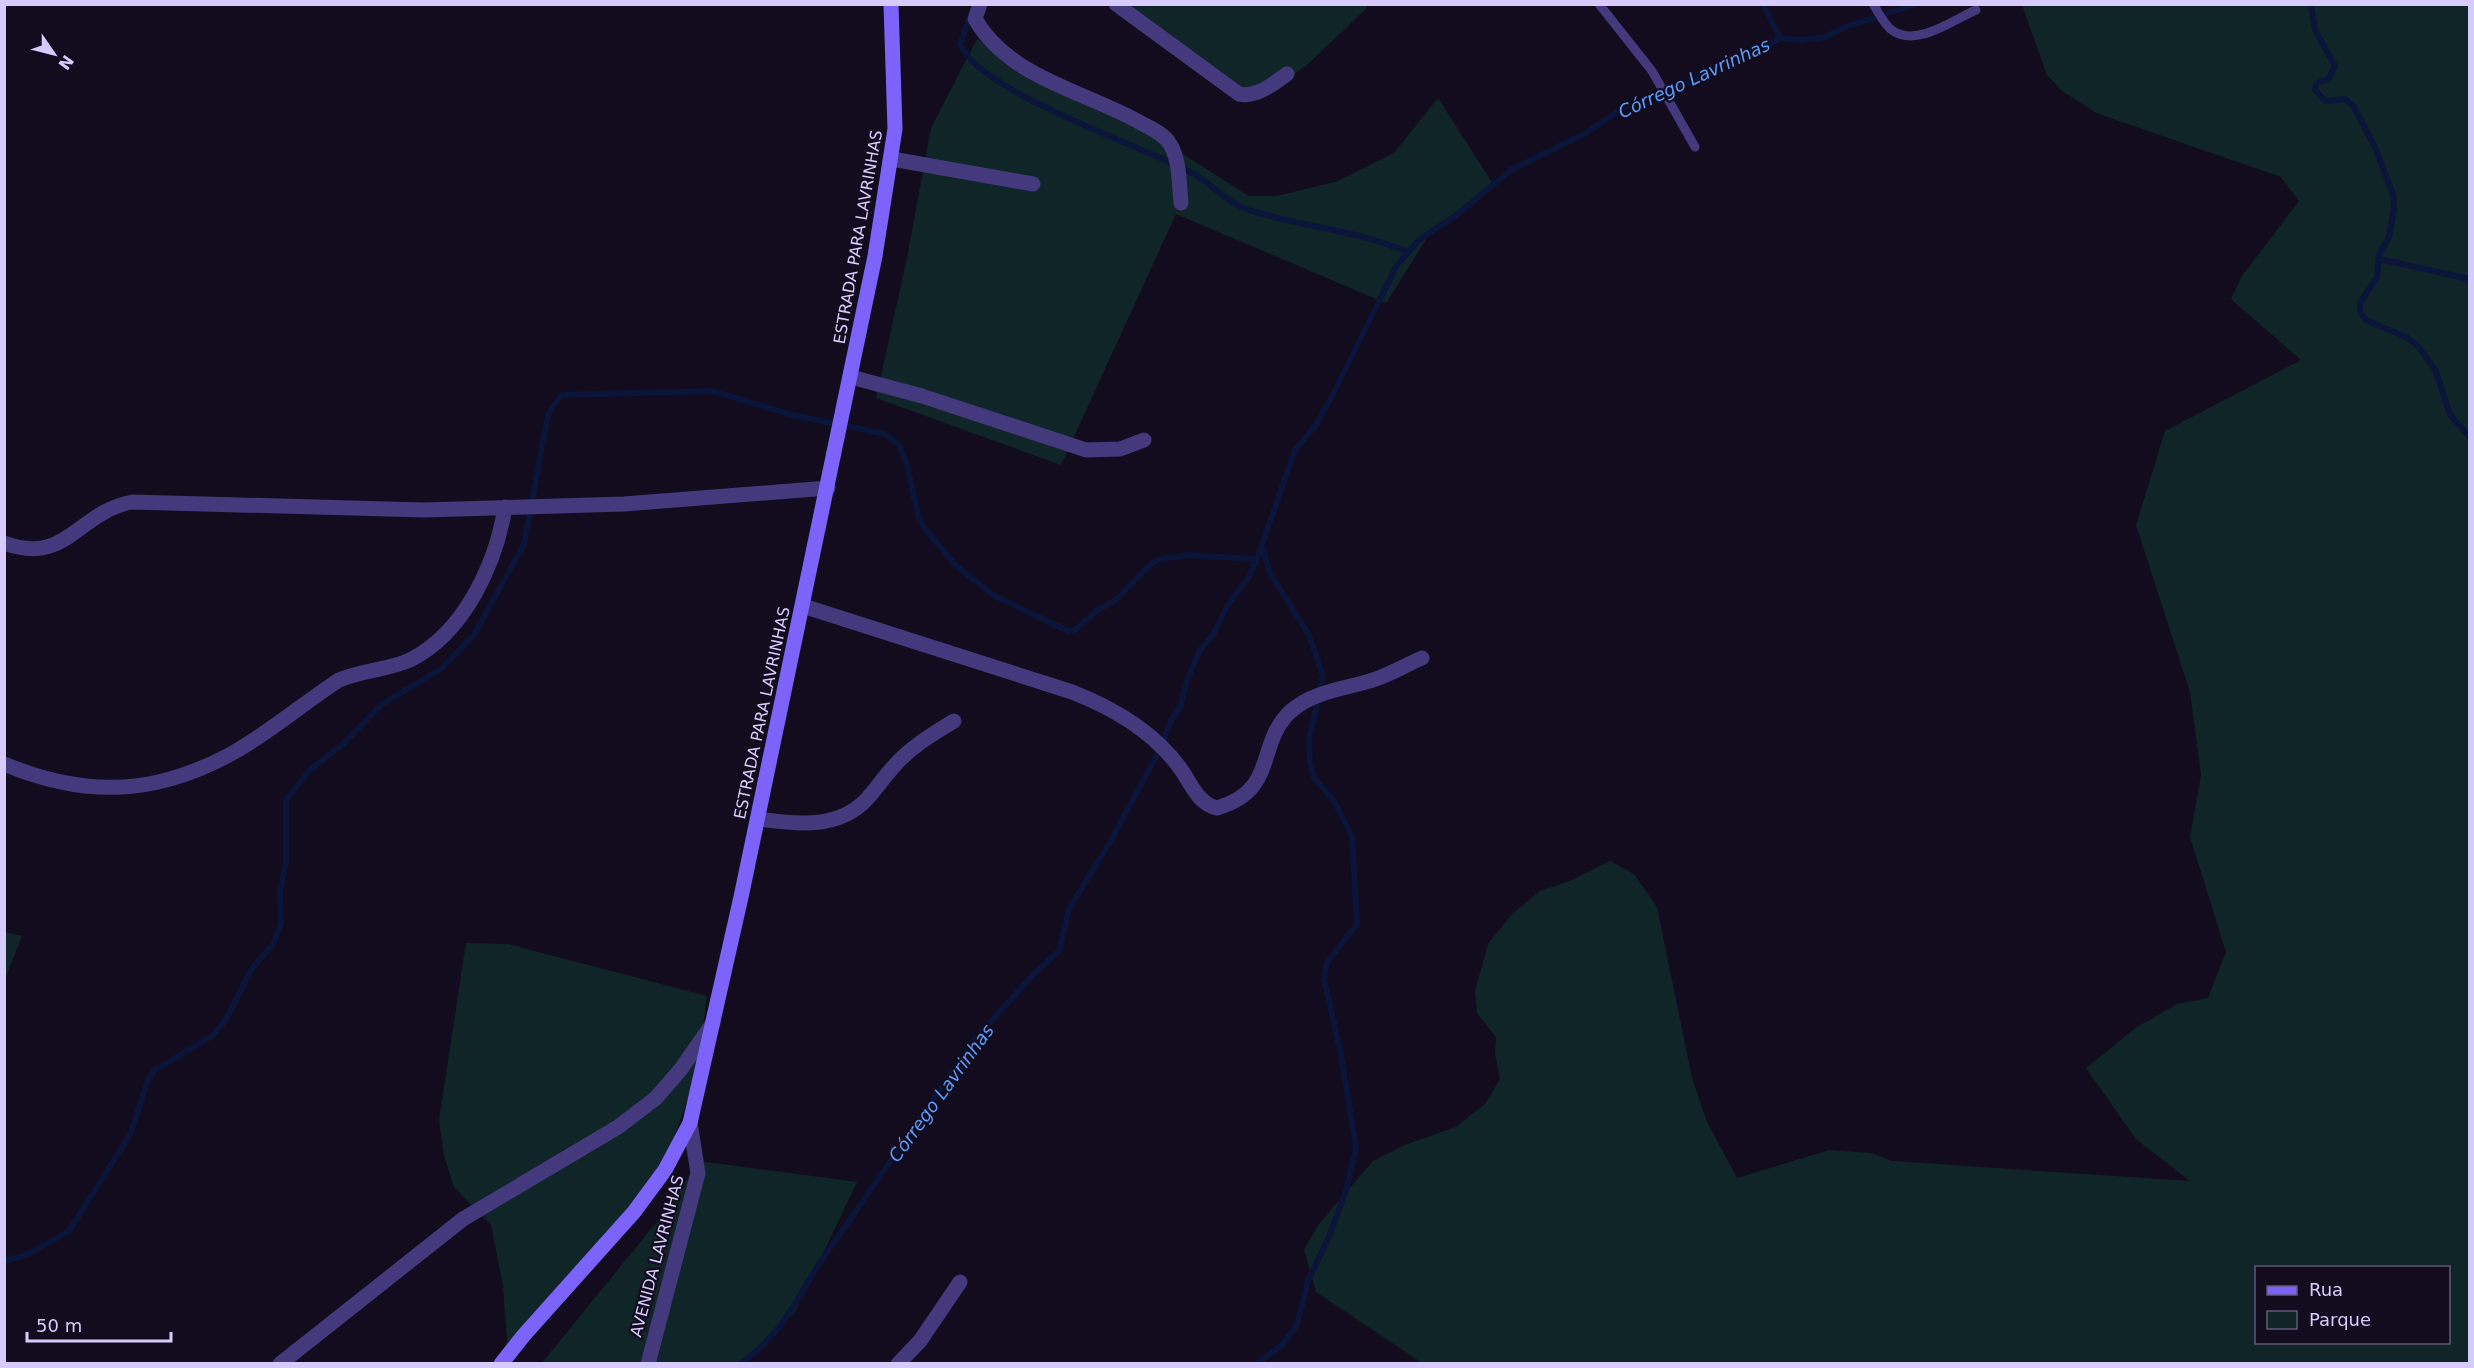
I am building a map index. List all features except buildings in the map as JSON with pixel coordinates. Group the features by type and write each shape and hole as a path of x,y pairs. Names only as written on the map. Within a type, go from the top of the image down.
{"street":[{"name":"ESTRADA PARA LAVRINHAS","path":"501,1364 634,1212 665,1170 690,1123 758,819 828,488 892,159 896,95 891,4"},
{"path":"980,4 975,19 979,26 1015,61 1046,81 1128,116 1169,141 1174,152 1181,203"},
{"path":"1116,4 1239,94 1245,95 1263,90 1287,74"},
{"path":"892,159 1033,184"},
{"path":"851,377 922,396 1086,450 1120,449 1143,440"},
{"path":"4,543 31,551 54,547 104,511 132,502 391,510 624,504 828,488"},
{"path":"4,764 55,782 80,787 105,788 173,779 230,754 339,680 354,673 408,661 437,642 459,617 482,577 497,545 505,507"},
{"path":"803,606 1072,692 1102,704 1146,733 1172,758 1205,804 1217,808 1250,791 1257,781 1283,720 1303,702 1315,696 1375,679 1422,658"},
{"path":"758,819 810,824 849,814 865,801 908,752 954,721"},
{"path":"280,1364 463,1219 618,1127 656,1098 681,1069 713,1023"},
{"name":"AVENIDA LAVRINHAS","path":"648,1364 698,1173 690,1123"},
{"path":"898,1364 920,1341 960,1282"}],"lane":[{"path":"1599,4 1652,72 1695,147"},
{"path":"1873,4 1892,31 1911,36 1923,35 1976,10"}],"green space":[{"path":"1366,4 1367,8 1308,64 1267,94 1241,86 1130,5"},
{"path":"2022,5 2469,5 2469,1363 1422,1363 1316,1292 1304,1250 1318,1225 1373,1161 1407,1144 1456,1127 1485,1104 1500,1079 1495,1054 1496,1037 1477,1013 1475,991 1488,944 1513,913 1540,891 1570,881 1610,861 1634,874 1657,907 1692,1078 1707,1122 1737,1178 1829,1150 1872,1153 1892,1161 2190,1181 2136,1139 2086,1068 2137,1027 2177,1004 2208,998 2226,952 2190,837 2201,775 2190,692 2136,525 2165,431 2301,360 2231,299 2242,276 2299,201 2281,177 2096,113 2061,90 2047,75"},
{"path":"977,39 1113,105 1170,146 1249,196 1277,196 1338,181 1394,153 1438,98 1495,187 1432,230 1386,303 1176,214 1061,465 876,398 907,258 931,128"},
{"path":"4,932 22,936 5,979"},
{"path":"466,943 508,944 707,996 700,1049 688,1098 672,1144 651,1187 504,1348 507,1342 503,1286 491,1225 454,1187 444,1156 439,1120"},
{"path":"699,1161 857,1182 795,1312 745,1363 541,1364 669,1207"}],"waterway":[{"path":"1763,4 1780,38"},
{"name":"Córrego Lavrinhas","path":"740,1364 753,1355 784,1320 817,1267 976,1038 1033,975 1059,951 1069,909 1110,842 1162,746 1169,724 1181,706 1186,682 1200,650 1213,635 1227,606 1249,577 1295,450 1316,425 1397,265 1419,240 1455,216 1511,170 1584,134 1625,107 1682,86 1721,64 1751,55 1780,38 1801,40 1825,37 1848,26 1916,4"},
{"path":"2311,4 2315,30 2335,66 2329,78 2316,84 2315,90 2325,101 2345,99 2354,107 2374,145 2393,194 2394,209 2389,237 2379,254 2377,277 2360,303 2360,312 2366,320 2406,337 2418,346 2435,369 2450,415 2470,437"},
{"path":"971,15 960,44 974,63 998,81 1030,99 1065,117 1192,173 1241,207 1269,216 1369,239 1407,252"},
{"path":"2379,259 2470,279"},
{"path":"4,1261 27,1255 69,1231 131,1133 148,1080 155,1070 212,1036 225,1021 251,970 273,944 281,924 280,890 286,864 286,800 310,770 343,744 382,704 441,669 474,635 524,544 547,420 551,409 562,395 712,391 793,415 885,434 899,445 907,465 918,515 923,526 955,565 995,596 1068,631 1075,630 1099,609 1116,600 1151,564 1160,559 1188,555 1257,559"},
{"path":"1257,1364 1283,1344 1297,1325 1308,1281 1329,1237 1347,1187 1356,1148 1340,1050 1324,979 1327,962 1357,924 1352,836 1334,801 1314,778 1310,761 1309,740 1323,676 1309,635 1270,573 1262,547"}]}
